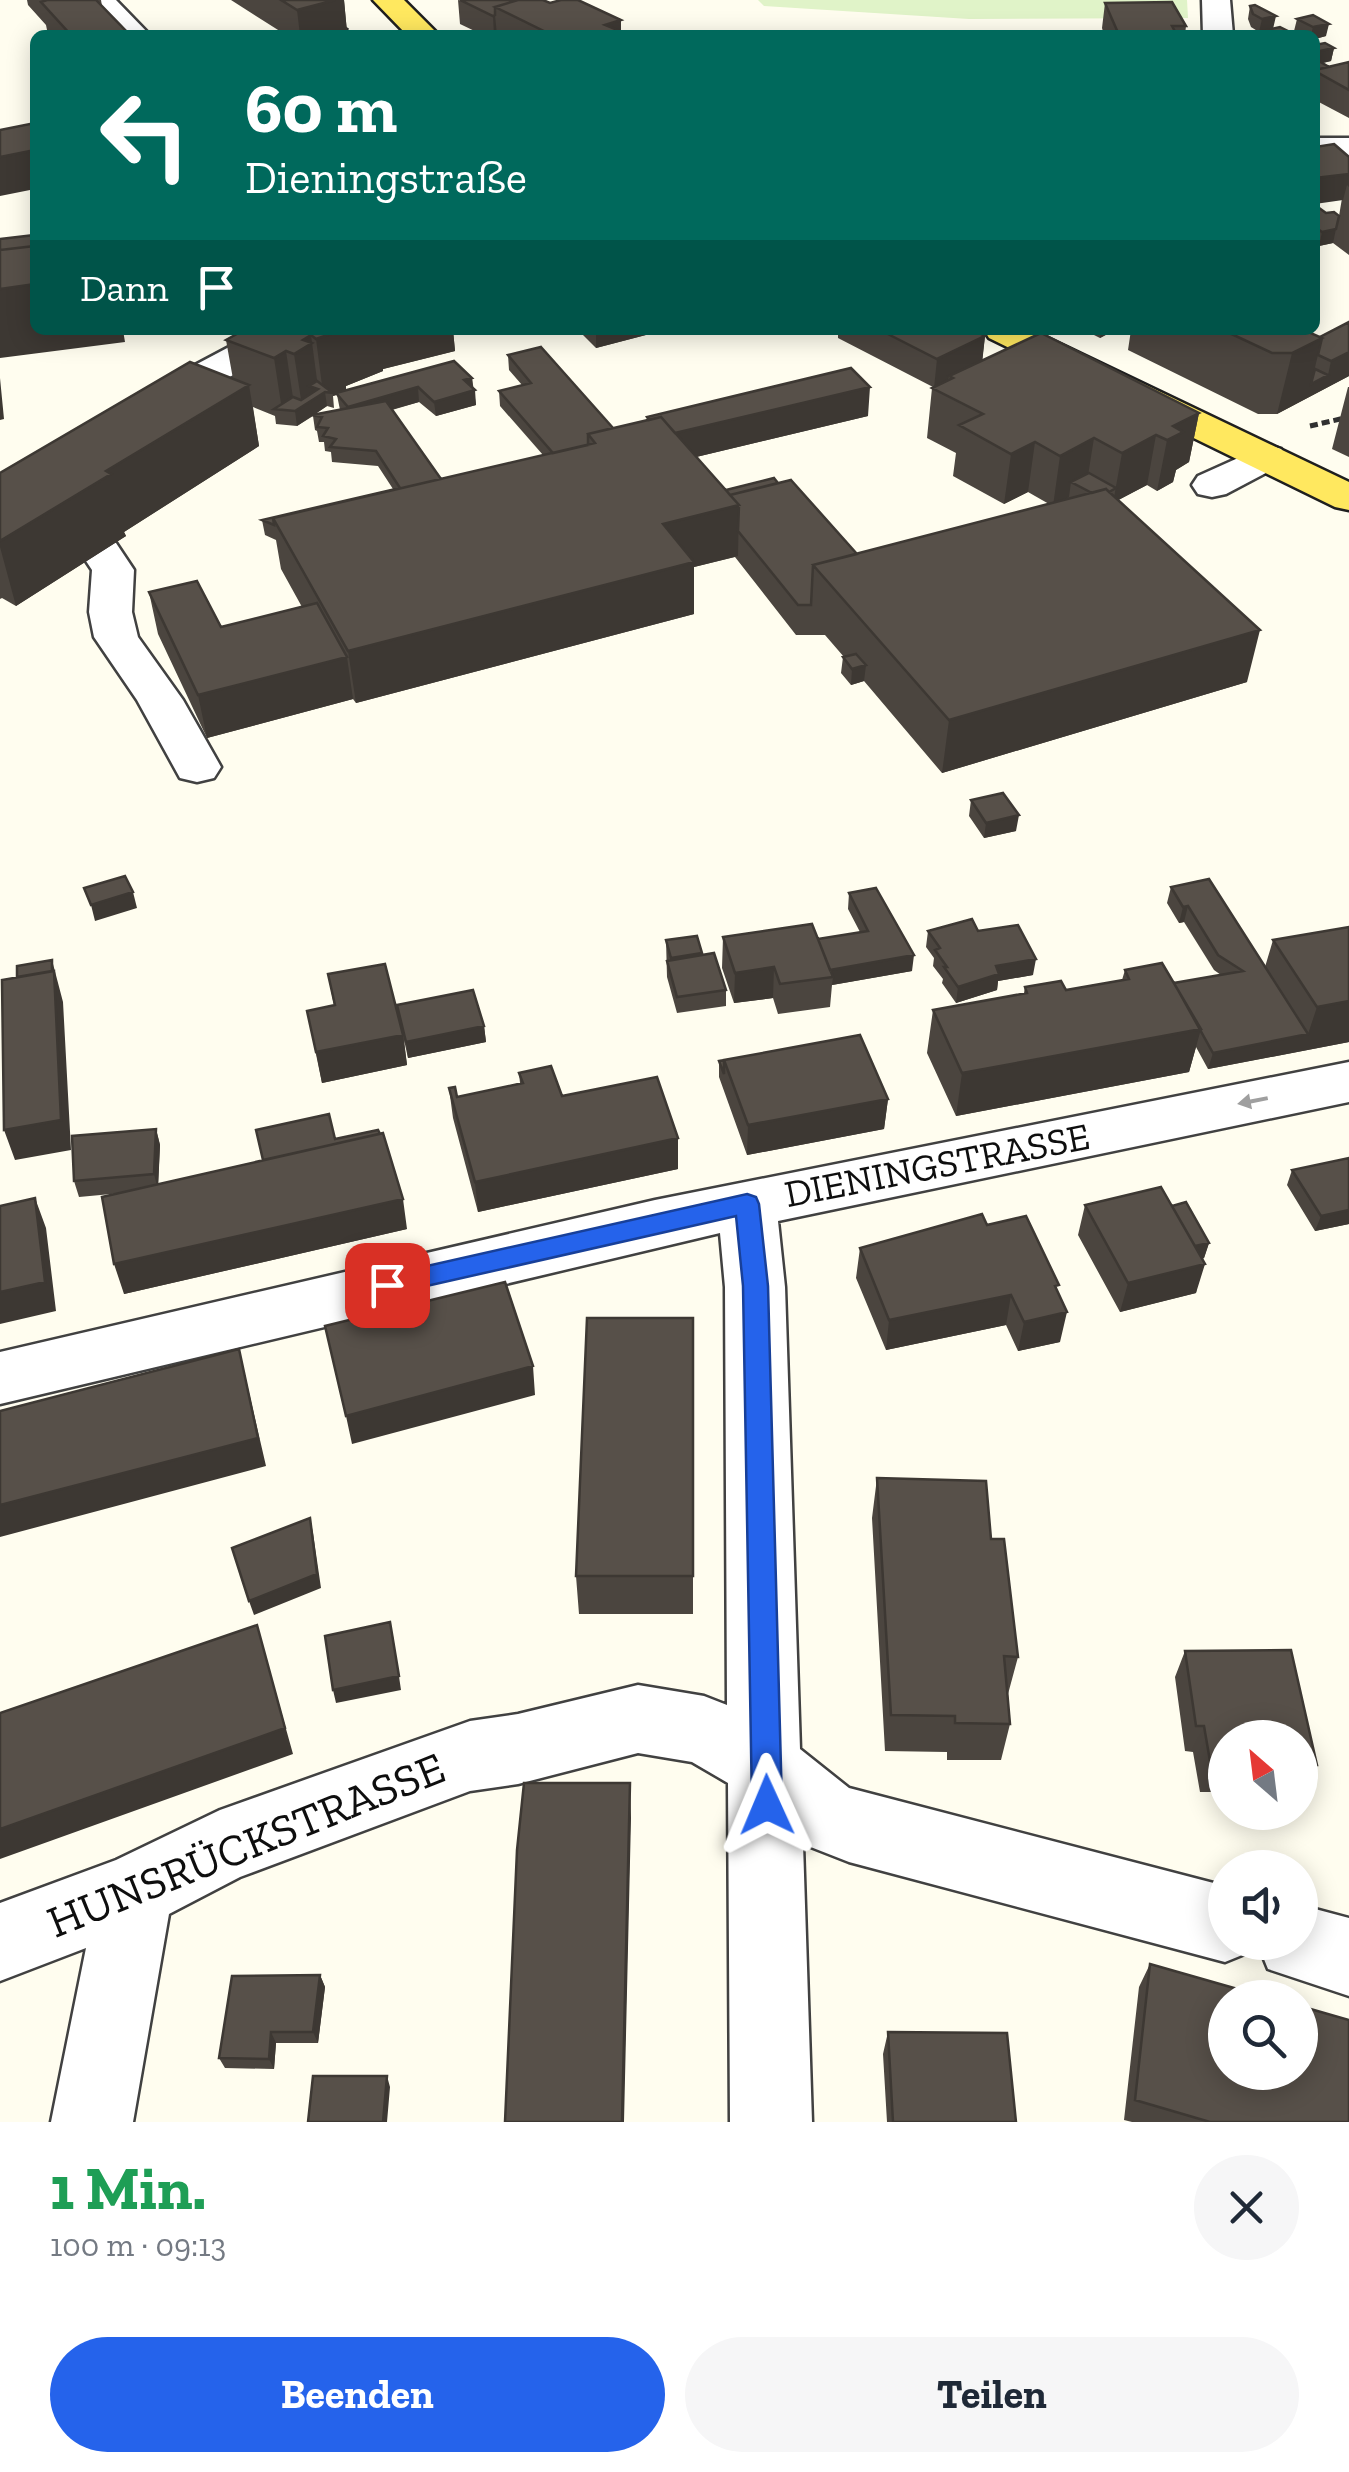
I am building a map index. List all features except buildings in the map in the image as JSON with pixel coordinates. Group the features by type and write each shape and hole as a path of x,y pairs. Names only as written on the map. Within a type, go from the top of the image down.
{"main road":[{"path":"387,0 419,30"},
{"path":"1012,335 1349,498"}],"street":[{"path":"100,0 129,30"},
{"path":"1216,0 1218,30"},
{"path":"114,425 193,378 280,335"},
{"path":"1212,485 1267,457"},
{"path":"101,552 114,570 108,612 119,649 154,690 197,767"},
{"name":"DIENINGSTRASSE","path":"0,1378 471,1265 747,1204 1349,1082"},
{"path":"747,1204 756,1286 772,2122"},
{"name":"HUNSRÜCKSTRASSE","path":"0,1942 135,1891 220,1846 470,1756 518,1749 638,1719 704,1730 766,1766 826,1817 1208,1920"},
{"path":"92,2122 135,1891"},
{"path":"1318,1949 1349,1957"}],"path":[{"path":"342,26 348,30"}],"green space":[{"path":"758,0 1187,0 1188,18 969,19 764,6"}],"route":[{"path":"387,1285 747,1204 756,1286 767,1805"}]}
